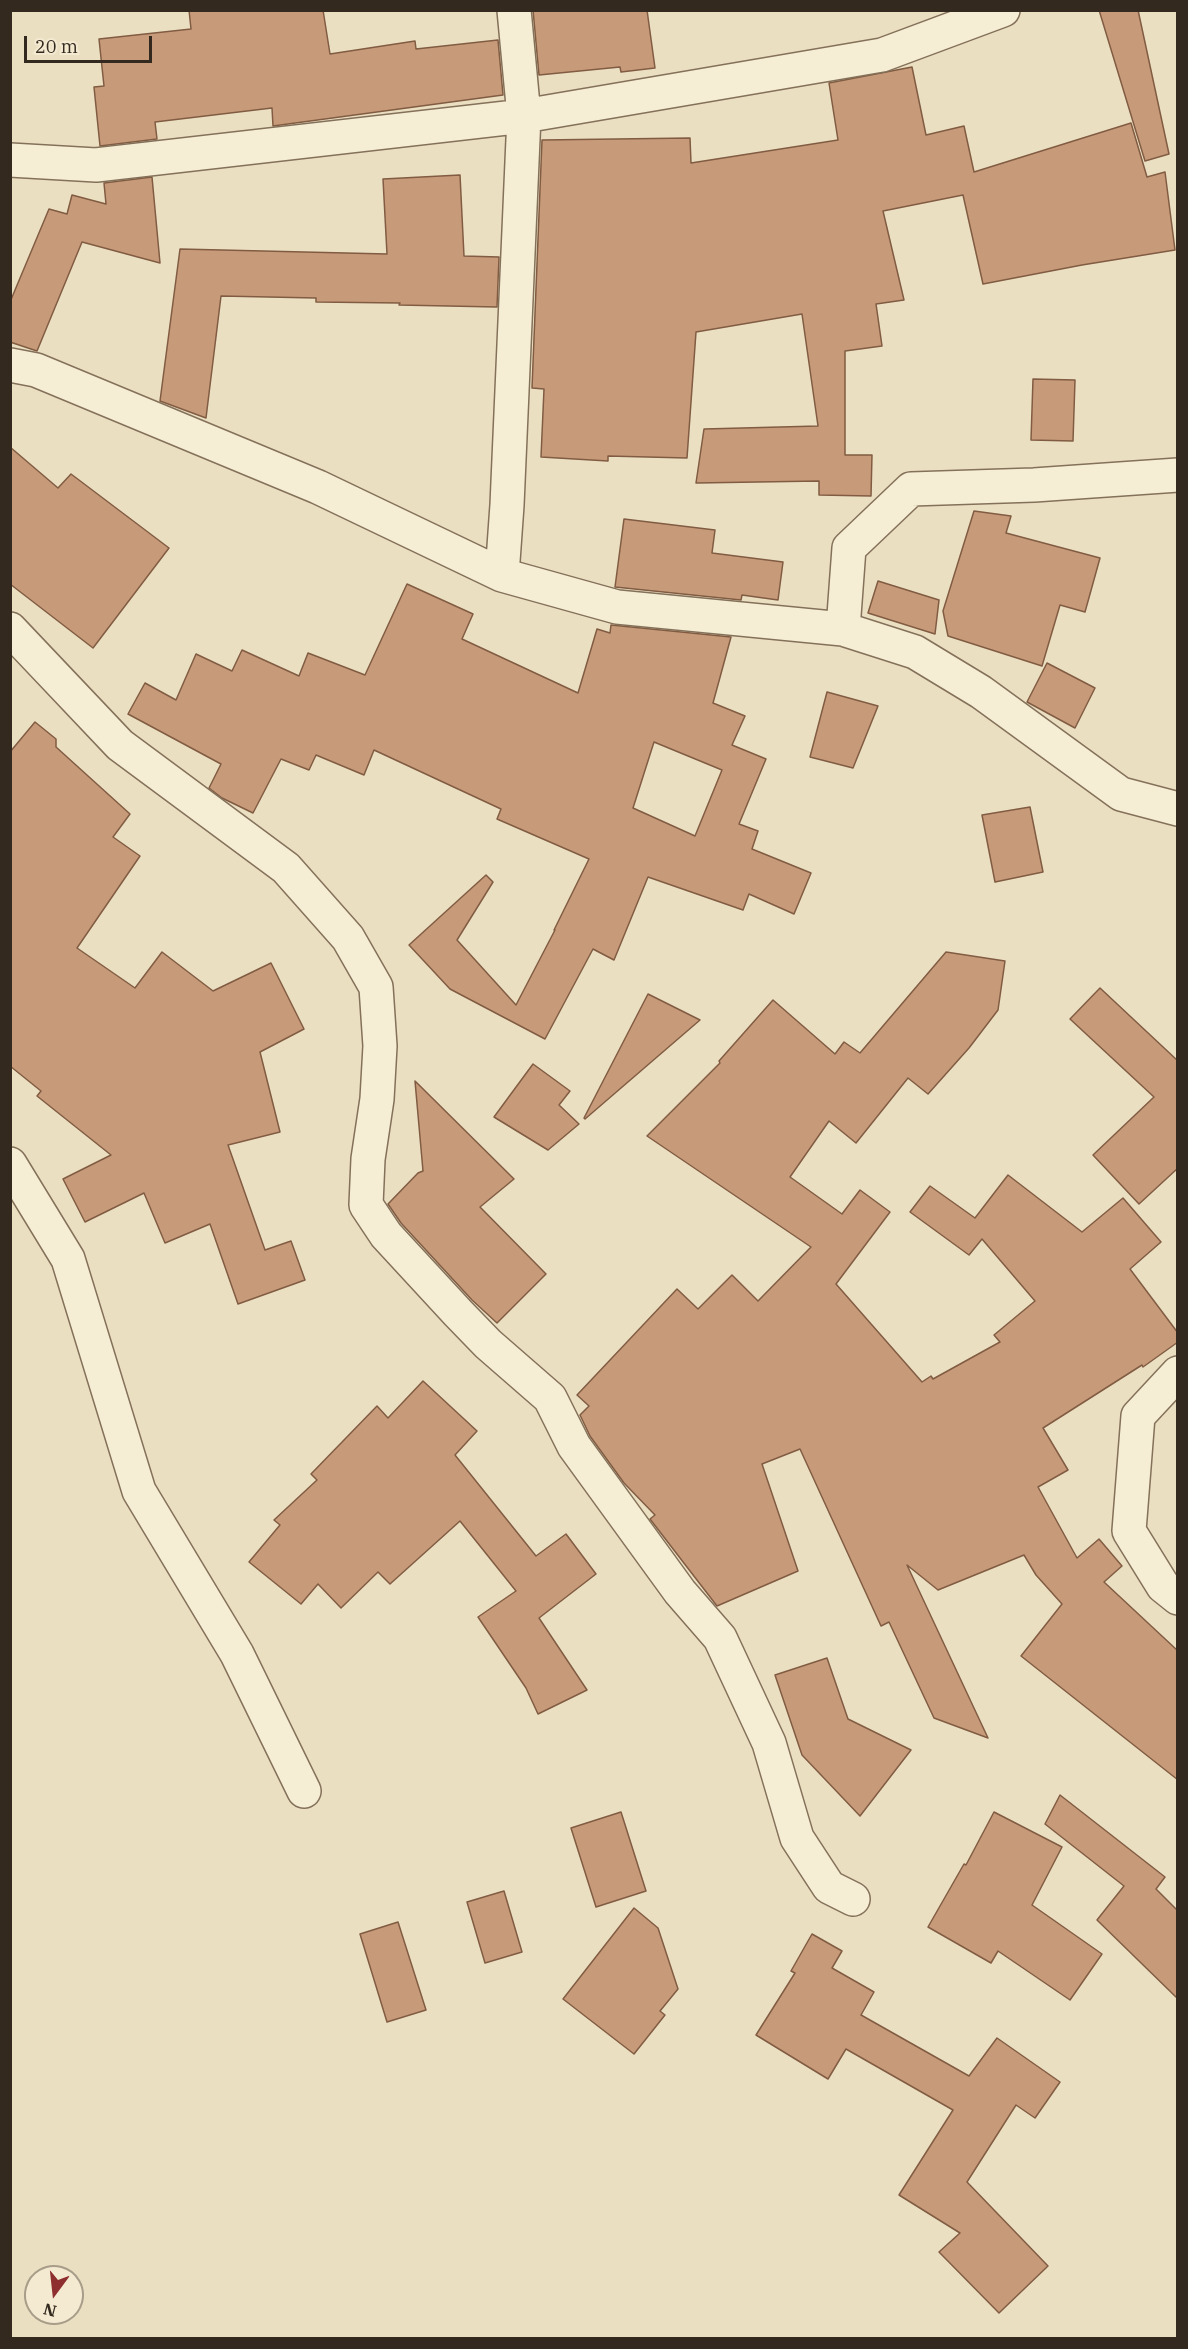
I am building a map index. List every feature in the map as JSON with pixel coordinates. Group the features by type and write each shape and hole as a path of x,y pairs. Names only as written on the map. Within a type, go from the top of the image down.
{"street":[{"path":"502,574 508,493 524,116 514,10"},
{"path":"10,160 96,165 524,116 882,55 1003,10"},
{"path":"10,365 36,370 318,487 502,574 616,607 843,629 915,652 981,692 1121,794 1178,809"},
{"path":"843,629 849,548 911,489 1034,485 1178,475"},
{"path":"10,629 120,745 286,868 348,938 376,987 380,1046 377,1099 368,1159 366,1205 386,1235 458,1313 488,1344 550,1398 574,1446 680,1592 720,1638 769,1743 797,1838 829,1887 853,1899"},
{"path":"10,1164 68,1259 140,1491 237,1654 304,1791"},
{"path":"1178,1373 1138,1416 1129,1531 1162,1586 1178,1598"}],"building":[{"path":"189,10 323,10 330,54 415,41 416,49 498,40 503,95 273,126 272,108 155,122 157,139 100,146 94,87 104,86 99,39 191,29"},
{"path":"533,10 647,10 655,68 621,72 620,67 539,75"},
{"path":"1099,10 1138,10 1169,154 1145,161"},
{"path":"912,67 926,135 964,126 974,172 1131,123 1147,177 1165,172 1175,250 983,284 963,195 883,211 904,300 876,304 882,346 845,351 845,455 872,455 871,496 819,495 819,481 696,483 704,429 818,426 802,314 696,332 687,458 608,456 608,461 541,457 544,389 532,388 542,140 690,138 691,163 838,140 829,83"},
{"path":"460,175 464,256 499,257 497,307 316,302 316,298 221,296 206,418 160,401 180,249 387,254 383,179"},
{"path":"152,177 160,263 82,242 37,351 10,342 10,302 49,209 67,214 72,195 106,204 104,183"},
{"path":"1033,379 1075,380 1073,441 1031,440"},
{"path":"10,447 58,488 71,474 169,548 93,648 10,584"},
{"path":"974,511 1011,516 1006,533 1100,558 1085,612 1060,605 1042,666 948,636 943,611"},
{"path":"624,519 715,530 712,553 783,562 778,600 742,595 741,600 615,587"},
{"path":"878,581 939,600 935,634 868,613"},
{"path":"407,584 473,614 462,639 578,693 597,629 610,633 611,625 731,637 713,703 745,716 732,745 766,759 739,824 758,831 752,849 811,873 794,914 749,894 743,910 648,877 614,960 593,949 545,1039 450,989 409,945 486,875 493,882 457,940 516,1005 589,859 497,819 501,809 374,750 364,775 316,755 309,770 281,759 253,813 222,798 209,788 221,764 128,714 145,683 176,700 196,654 232,671 242,650 299,676 308,653 365,675","holes":["654,742 722,770 695,836 633,808"]},
{"path":"1047,663 1095,688 1075,728 1027,702"},
{"path":"827,692 878,706 853,768 810,757"},
{"path":"35,722 56,739 56,747 130,814 113,837 140,856 77,948 135,988 162,952 213,991 271,963 304,1029 260,1052 280,1132 228,1145 265,1250 291,1241 305,1280 238,1304 210,1224 165,1243 144,1193 85,1222 63,1179 111,1155 37,1096 41,1091 10,1066 10,752"},
{"path":"1030,807 1043,872 995,882 982,815"},
{"path":"946,952 1005,961 998,1010 969,1048 928,1094 908,1078 856,1143 829,1121 790,1177 842,1214 860,1190 890,1212 836,1284 922,1382 931,1376 933,1379 1000,1342 994,1335 1035,1301 982,1239 969,1255 910,1212 930,1186 975,1218 1008,1175 1082,1232 1123,1198 1161,1242 1130,1269 1178,1333 1178,1342 1143,1367 1142,1365 1043,1428 1068,1470 1038,1487 1077,1558 1099,1539 1122,1566 1104,1582 1178,1651 1178,1780 1021,1656 1062,1604 1036,1575 1024,1555 938,1590 907,1565 988,1738 934,1718 889,1622 881,1626 800,1449 762,1464 798,1571 717,1606 650,1519 655,1515 624,1483 590,1436 580,1415 589,1406 577,1395 677,1289 698,1309 732,1275 758,1301 811,1247 647,1136 720,1063 719,1061 773,1000 835,1054 844,1042 860,1053"},
{"path":"1100,988 1178,1061 1178,1168 1139,1204 1093,1155 1154,1097 1070,1019"},
{"path":"648,994 700,1020 585,1119 584,1118"},
{"path":"533,1064 570,1091 559,1105 579,1124 548,1150 494,1117"},
{"path":"415,1081 514,1179 480,1207 546,1274 497,1323 472,1300 401,1223 388,1204 418,1173 423,1171"},
{"path":"423,1381 477,1431 455,1455 536,1556 566,1534 596,1574 539,1618 587,1690 538,1714 526,1688 478,1617 516,1591 460,1521 390,1584 378,1572 341,1608 318,1584 301,1604 249,1562 280,1525 274,1520 317,1480 311,1474 377,1406 388,1418"},
{"path":"827,1658 848,1719 911,1750 860,1816 802,1755 775,1675"},
{"path":"1060,1795 1165,1877 1156,1889 1178,1911 1178,1999 1097,1920 1124,1886 1045,1824"},
{"path":"621,1812 646,1891 596,1907 571,1828"},
{"path":"994,1812 1062,1847 1032,1905 1102,1954 1070,2000 998,1951 991,1963 928,1927 964,1864 966,1865"},
{"path":"504,1891 522,1952 485,1963 467,1902"},
{"path":"634,1908 658,1928 678,1989 660,2011 665,2015 634,2054 563,1999"},
{"path":"398,1922 426,2010 387,2022 360,1934"},
{"path":"812,1934 842,1951 832,1968 874,1992 861,2015 969,2076 997,2038 1060,2082 1035,2118 1016,2105 967,2182 1048,2266 999,2313 939,2252 960,2233 899,2195 953,2110 846,2049 828,2079 756,2035 795,1973 791,1971"}]}
